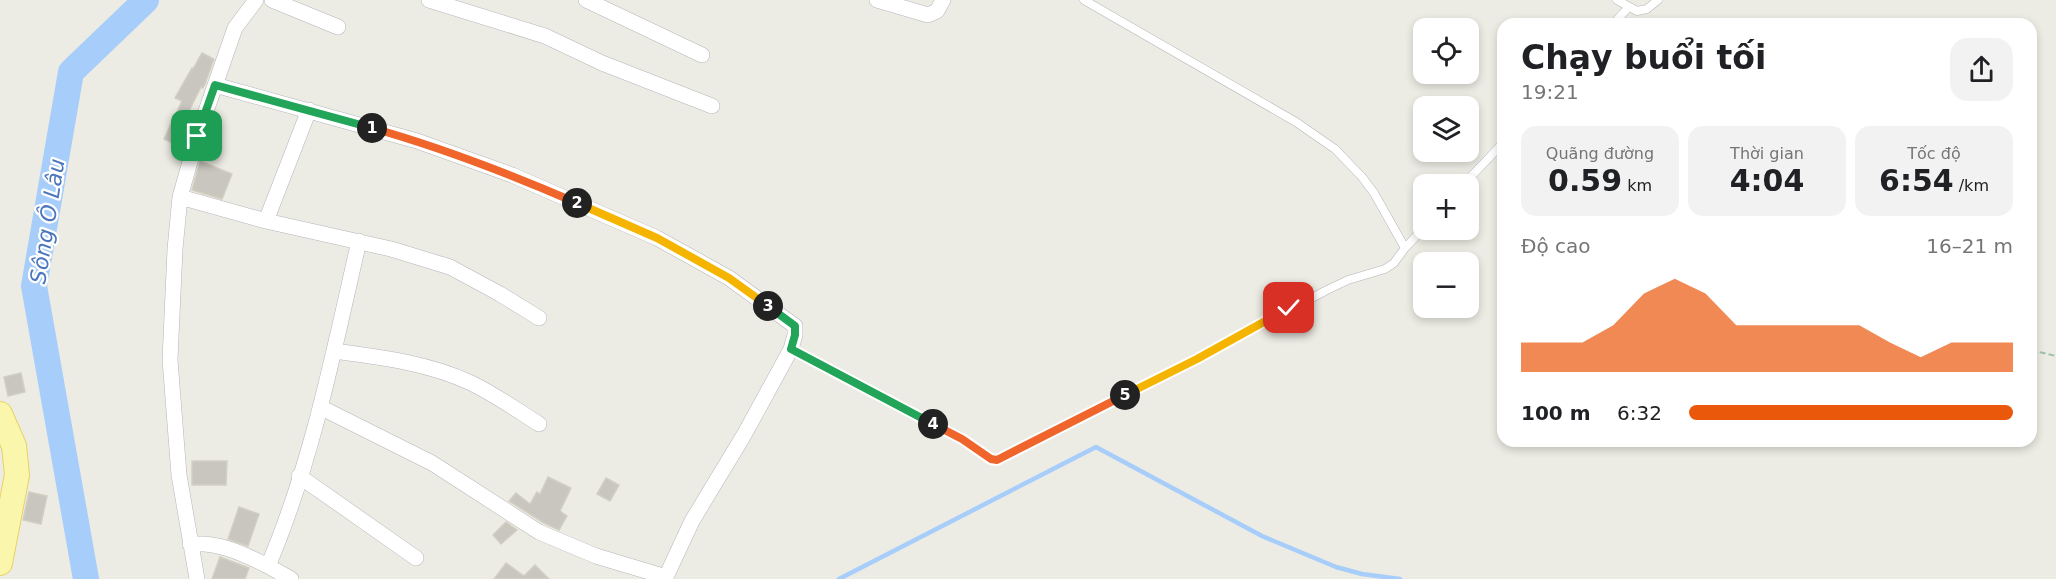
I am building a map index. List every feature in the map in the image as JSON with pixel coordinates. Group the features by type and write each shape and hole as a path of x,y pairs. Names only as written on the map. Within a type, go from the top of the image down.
{"main road":[{"path":"0,414 14,446 17,475 1,552"}],"street":[{"path":"197,579 179,475 170,360 175,249 180,197 197,136 235,28 256,0"},
{"path":"272,0 338,27"},
{"path":"429,0 545,36 602,63 712,106"},
{"path":"586,0 702,56"},
{"path":"877,0 928,15 937,11 943,0"},
{"path":"215,85 417,141 512,175 657,238 729,278 795,326 791,349 744,435 692,521 665,578 596,556 539,532 432,463 320,408"},
{"path":"266,220 309,110"},
{"path":"180,197 266,220 359,241 450,267 539,318"},
{"path":"268,566 279,540 320,408 359,241"},
{"path":"334,351 384,358 448,374 484,390 539,424"},
{"path":"299,476 416,558"},
{"path":"190,544 205,543 223,546 240,552 291,579"}],"lane":[{"path":"1084,0 1296,122 1335,149 1374,193 1406,248"},
{"path":"1617,0 1628,8 1642,11 1658,0"},
{"path":"1619,18 1628,8"},
{"path":"1474,174 1497,149"},
{"path":"791,349 962,439 991,459 997,460 1197,359 1327,290 1348,280 1385,269 1395,263 1413,240"}],"path":[{"path":"2037,351 2056,356"}],"building":[{"path":"202,53 214,59 205,84 203,88 201,87 186,117 190,118 176,145 164,139 182,101 175,98"},
{"path":"200,161 232,174 222,199 192,190"},
{"path":"21,373 25,392 8,396 4,377"},
{"path":"192,461 227,461 226,485 192,485"},
{"path":"548,477 571,488 560,511 567,516 559,530 509,501 516,493 530,504 537,492 540,494"},
{"path":"606,478 619,485 610,501 597,494"},
{"path":"29,492 47,496 41,524 23,520"},
{"path":"239,507 259,514 248,546 228,539"},
{"path":"506,522 517,530 501,544 493,535"},
{"path":"220,557 249,568 245,579 212,579"},
{"path":"506,563 524,576 535,565 549,579 494,579"}],"waterway":[{"name":"Sông Ô Lâu","path":"86,579 34,286 71,72 146,0"},
{"path":"839,579 1096,447 1262,536 1336,567 1362,574 1400,579"}],"route":[{"path":"197,136 215,85 417,141 512,175 657,238 697,259 787,318 795,326 791,349 962,439 991,459 997,460 1003,459 1197,359 1289,308"}]}
